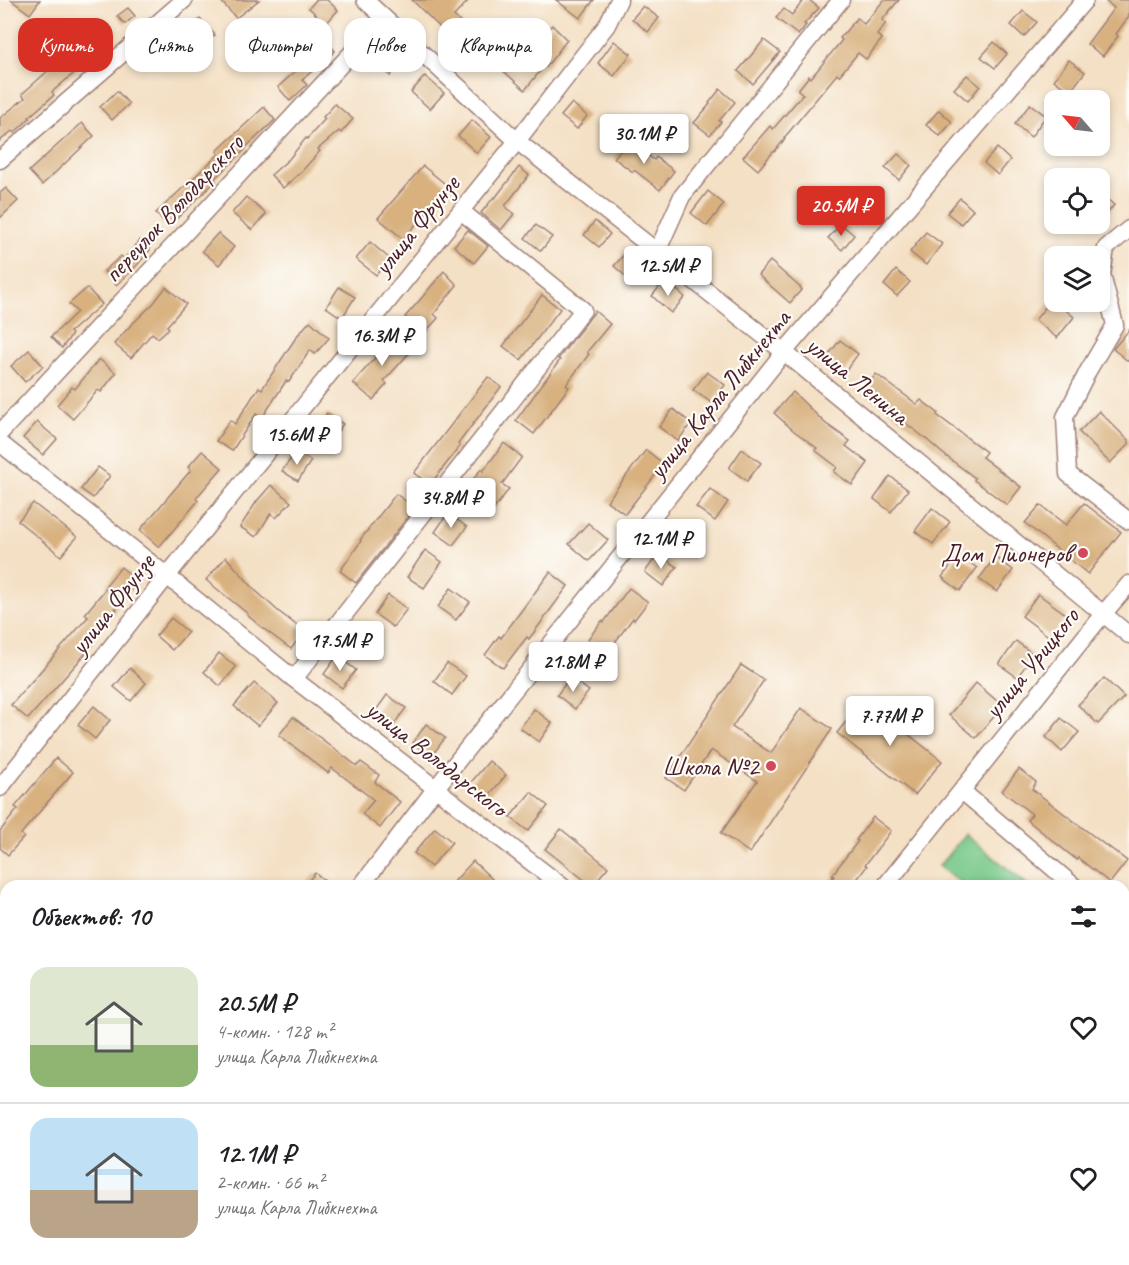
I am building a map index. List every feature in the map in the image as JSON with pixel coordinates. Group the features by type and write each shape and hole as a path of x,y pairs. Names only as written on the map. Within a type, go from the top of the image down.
{"street":[{"path":"0,160 184,0"},
{"name":"улица Ленина","path":"365,0 384,18"},
{"name":"улица Фрунзе","path":"0,788 167,576 517,141 607,25 619,0"},
{"path":"657,252 682,196 841,0"},
{"name":"улица Карла Либкнехта","path":"366,880 435,789 784,352 1085,0"},
{"name":"улица Ленина","path":"426,57 517,141 784,352 1129,634"},
{"name":"переулок Володарского","path":"0,433 344,61"},
{"path":"294,679 583,310 461,211"},
{"path":"1129,229 1106,248 1103,266 1102,275 1115,325 1065,417 1068,474 1129,521"},
{"name":"улица Володарского","path":"0,443 294,679 553,880"},
{"name":"улица Урицкого","path":"890,880 1129,584"},
{"path":"962,791 1067,880"}],"green space":[{"path":"965,834 1022,880 957,880 939,866"}],"building":[{"path":"11,0 40,0 30,14"},
{"path":"220,0 259,0 236,18"},
{"path":"316,0 327,0 338,10 331,18 320,18 309,8"},
{"path":"412,0 469,0 454,16 456,18 438,18 438,25"},
{"path":"556,0 594,0 580,18"},
{"path":"804,0 809,0 819,8 804,24 806,25 798,35 776,18 784,9 792,15"},
{"path":"884,0 899,0 882,20 886,23 877,35 882,39 866,59 858,53 839,76 837,74 758,170 743,157 770,126 773,129 803,94 798,90 809,76 811,78 857,18 864,24"},
{"path":"1104,0 1129,0 1129,16 1103,56 1087,44 1114,8"},
{"path":"643,6 659,18 648,32 632,19"},
{"path":"128,8 135,16 125,18 125,24 117,16"},
{"path":"1023,11 1037,22 1024,37 1011,25"},
{"path":"552,25 567,40 552,59"},
{"path":"764,40 780,52 753,84 738,71"},
{"path":"614,41 631,54 614,76 598,63"},
{"path":"994,42 1007,54 995,68 981,57"},
{"path":"1069,60 1085,72 1072,90 1067,90 1054,80"},
{"path":"47,72 75,72 52,92 54,95 14,133 12,131 0,141 0,118 25,98 22,94"},
{"path":"295,72 311,72 302,80 307,85 290,101 278,87"},
{"path":"505,72 539,72 525,90"},
{"path":"967,75 980,86 968,101 954,89"},
{"path":"425,76 444,93 430,109 411,92"},
{"path":"720,89 735,102 710,135 694,123"},
{"path":"117,91 129,104 112,120 100,107"},
{"path":"572,103 587,116 577,129 561,116"},
{"path":"335,104 353,119 341,133 339,131 318,149 320,151 283,188 271,175 289,159 325,119 323,117"},
{"path":"1030,104 1044,114 1044,119 1031,137 1015,124"},
{"path":"264,107 275,120 168,227 156,213 219,154 217,151"},
{"path":"939,110 952,122 940,136 926,125"},
{"path":"472,120 491,137 477,153 458,136"},
{"path":"82,123 94,136 42,185 29,171"},
{"path":"629,140 654,160 656,157 674,171 660,190 614,158"},
{"path":"997,148 1010,160 998,175 984,163"},
{"path":"898,154 911,165 899,180 885,168"},
{"path":"423,166 449,187 403,239 378,218"},
{"path":"519,167 529,175 505,206 514,214 501,230 481,213"},
{"path":"6,188 18,201 0,218 0,193"},
{"path":"708,191 724,204 707,226 691,213"},
{"path":"868,192 881,204 869,218 855,207"},
{"path":"246,197 266,214 252,230 232,213"},
{"path":"960,198 973,210 961,224 947,213"},
{"path":"595,221 610,234 599,247 584,235"},
{"path":"841,224 854,235 842,250 828,238"},
{"path":"536,225 552,237 541,251 525,238"},
{"path":"468,230 488,246 474,263 454,246"},
{"path":"926,232 942,244 926,265 910,252"},
{"path":"218,233 234,247 219,265 202,251"},
{"path":"140,240 150,250 116,285 104,271 121,256 124,259"},
{"path":"370,242 390,259 376,275 356,259"},
{"path":"628,250 647,266 633,283 614,266"},
{"path":"770,261 802,289 790,303 758,275"},
{"path":"896,270 910,282 897,296 884,285"},
{"path":"444,271 457,285 434,314 438,318 424,334 405,317"},
{"path":"665,280 685,297 671,313 652,296"},
{"path":"166,287 186,304 167,326 169,328 158,338 152,333 131,358 114,344 153,304"},
{"path":"339,287 355,297 342,318 326,307"},
{"path":"87,288 102,304 70,332 72,334 62,348 51,337 77,312 69,304"},
{"path":"542,295 560,309 521,360 503,346"},
{"path":"1044,309 1044,312 1068,312 1074,317 1057,338 1035,320"},
{"path":"595,311 610,324 587,352 589,354 566,385 569,387 534,434 516,420"},
{"path":"310,321 329,338 315,354 310,350 262,418 256,414 232,451 216,441 230,420 235,424 259,387 262,389 297,336"},
{"path":"1129,330 1129,362 1113,349"},
{"path":"392,334 411,351 384,381 387,384 373,400 353,383 380,352 378,350"},
{"path":"840,340 858,354 845,372 826,358"},
{"path":"29,350 43,366 25,382 11,366"},
{"path":"99,359 116,373 101,392 98,390 73,419 57,405 72,387 75,389"},
{"path":"707,372 725,385 712,403 693,390"},
{"path":"876,374 917,404 921,400 938,413 937,415 986,452 982,457 1021,487 1007,505 904,421 863,391"},
{"path":"488,377 501,387 430,485 414,473"},
{"path":"793,392 825,423 850,441 846,446 868,463 852,485 834,472 837,467 815,450 817,448 774,413"},
{"path":"673,409 691,423 678,441 659,427"},
{"path":"1099,411 1129,441 1129,444 1110,463 1079,432"},
{"path":"327,413 343,424 329,444 314,434"},
{"path":"37,422 57,439 43,455 23,438"},
{"path":"504,443 522,457 502,484 509,489 494,509 466,489"},
{"path":"742,449 761,463 747,481 729,468"},
{"path":"646,450 664,464 625,514 607,501"},
{"path":"202,451 222,468 196,498 198,501 159,547 140,530 191,470 188,467"},
{"path":"296,451 311,461 298,481 282,471"},
{"path":"98,467 110,476 93,498 81,489"},
{"path":"890,476 908,490 891,512 874,499"},
{"path":"271,485 291,502 276,518 271,513 256,537 240,527"},
{"path":"710,489 728,502 715,521 696,507"},
{"path":"396,494 415,508 356,583 340,571 360,540"},
{"path":"33,503 77,537 61,556 18,521"},
{"name":"Дом Пионеров","path":"1084,503 1121,532 1088,574 1025,523 1040,505 1066,525"},
{"path":"932,508 950,522 933,544 915,531"},
{"path":"448,513 467,527 453,545 435,532"},
{"path":"588,523 608,540 589,561 569,544"},
{"path":"425,550 442,562 424,588 407,577"},
{"path":"658,554 677,567 663,586 645,572"},
{"path":"959,555 977,568 960,591 942,577"},
{"path":"226,557 256,591 304,631 291,649 206,580"},
{"path":"995,557 1013,570 997,592 979,579"},
{"path":"121,567 138,581 89,642 93,645 28,719 11,705 88,617 85,614"},
{"path":"550,572 568,586 529,639 527,637 503,668 485,655 499,636 501,638"},
{"path":"451,588 470,602 456,620 438,607"},
{"path":"629,588 648,602 607,653 588,639 602,621 604,622"},
{"path":"1038,594 1067,615 1051,638 1022,616"},
{"path":"388,595 407,609 393,627 375,614"},
{"path":"171,618 188,632 172,650 156,636"},
{"path":"1016,641 1034,655 1017,677 999,664"},
{"path":"219,653 236,667 220,686 204,672"},
{"path":"337,656 356,670 342,688 324,674"},
{"path":"447,663 466,676 452,695 434,681"},
{"name":"Школа №2","path":"741,665 764,680 732,727 771,753 801,708 832,729 750,853 721,833 757,781 711,750 684,790 666,778"},
{"path":"130,668 146,683 131,701 114,687"},
{"path":"570,677 589,691 575,709 557,695"},
{"path":"1104,678 1124,697 1098,724 1078,705"},
{"path":"254,683 278,703 258,726 234,706"},
{"path":"976,683 1003,706 976,738 949,715"},
{"path":"387,695 406,708 392,727 374,713"},
{"path":"864,699 942,761 915,795 837,733"},
{"path":"94,706 110,720 95,739 78,725"},
{"path":"534,709 552,723 539,742 520,728"},
{"path":"293,717 357,766 361,762 379,775 375,782 400,802 380,828 362,814 374,800 332,768 328,773 279,735"},
{"path":"1061,718 1079,732 1062,752 1046,737"},
{"path":"426,724 445,738 431,757 413,743"},
{"path":"56,758 73,772 21,834 24,837 8,855 0,848 0,831 18,809 15,807"},
{"path":"489,761 506,775 485,800 468,786"},
{"path":"1019,769 1036,782 1032,789 1127,861 1112,880 1106,880 1027,820 1032,814 1002,791"},
{"path":"531,792 548,806 528,831 510,817"},
{"path":"873,817 891,831 856,880 831,880 834,876 832,875 858,841 856,840"},
{"path":"435,828 452,842 431,867 414,853"},
{"path":"561,829 608,867 597,880 584,880 545,849"},
{"path":"473,861 492,879 491,880 456,880"},
{"path":"315,873 324,880 309,880"}],"place":[{"name":"Дом Пионеров","path":"1083,553"},
{"name":"Школа №2","path":"771,766"}]}
